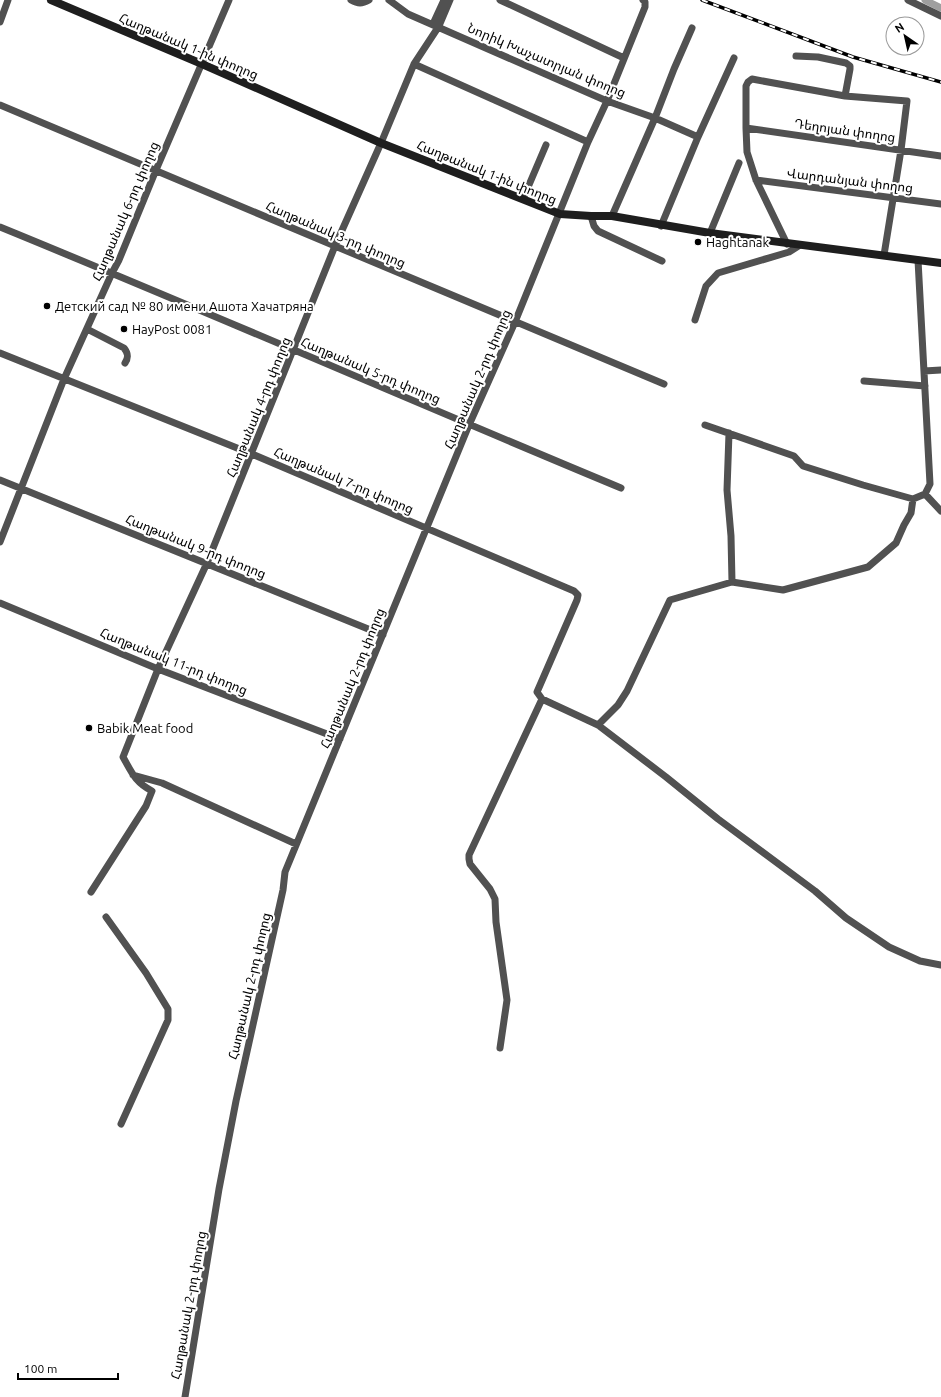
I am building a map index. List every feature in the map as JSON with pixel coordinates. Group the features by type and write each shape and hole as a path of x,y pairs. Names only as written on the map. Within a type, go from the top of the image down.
{"main road":[{"name":"Հաղթանակ 1-ին փողոց","path":"51,0 202,64 381,143 523,198 560,214 612,216 662,226 710,233 941,263"}],"street":[{"path":"0,22 8,0"},
{"name":"Հաղթանակ 6-րդ փողոց","path":"0,542 64,379 119,260 229,0"},
{"path":"351,0 358,4 369,0"},
{"name":"Նորիկ Խաչատրյան փողոց","path":"389,0 408,14 608,101 655,118 698,137"},
{"path":"436,25 444,0"},
{"path":"436,25 450,0"},
{"path":"500,0 624,58"},
{"name":"Հաղթանակ 2-րդ փողոց","path":"185,1397 219,1189 236,1101 282,895 285,872 469,425 515,322 588,142 608,101 645,7 645,2 643,0"},
{"path":"908,0 941,16"},
{"name":"Հաղթանակ 4-րդ փողոց","path":"91,892 146,806 152,791 141,785 133,775 123,757 158,669 208,563 335,246 414,64 436,25"},
{"path":"612,216 692,28"},
{"path":"796,56 818,57 850,66 845,96"},
{"path":"662,226 698,137 734,58"},
{"path":"414,64 588,142"},
{"path":"787,244 756,180 747,152 746,86 752,79 845,96 907,101 902,150 884,255"},
{"name":"Հաղթանակ 3-րդ փողոց","path":"0,104 664,384"},
{"name":"Դեղոյան փողոց","path":"746,128 941,156"},
{"path":"523,198 546,146"},
{"path":"710,233 739,163"},
{"name":"Վարդանյան փողոց","path":"756,180 941,204"},
{"path":"591,216 594,226 598,231 662,261"},
{"name":"Հաղթանակ 5-րդ փողոց","path":"0,227 621,488"},
{"path":"695,320 706,286 718,273 789,252 800,245"},
{"path":"705,425 794,456 803,466 863,485 913,499 925,494 930,484 918,260"},
{"path":"87,329 124,348 127,352 128,358 125,363"},
{"name":"Հաղթանակ 7-րդ փողոց","path":"0,353 252,454 574,591 578,595 577,600 537,692 542,698"},
{"path":"924,371 941,370"},
{"path":"864,381 925,386"},
{"path":"729,434 727,490 731,536 732,582"},
{"name":"Հաղթանակ 9-րդ փողոց","path":"0,480 21,490 208,563 382,635"},
{"path":"925,494 941,511"},
{"path":"598,725 618,705 627,691 670,600 732,582 783,590 868,567 896,543 911,513 913,499"},
{"name":"Հաղթանակ 11-րդ փողոց","path":"0,603 158,669 340,739"},
{"path":"500,1048 508,1000 496,922 495,899 490,888 470,864 469,855 542,698 598,725 718,819 815,891 846,918 889,947 920,961 941,965"},
{"path":"133,775 162,783 296,844"},
{"path":"106,918 146,973 168,1009 168,1020 121,1124"}],"waterway":[{"path":"925,0 941,8"}],"railway":[{"path":"702,0 853,57 941,82"}],"place":[{"name":"Haghtanak","path":"698,242"},
{"name":"Детский сад № 80 имени Ашота Хачатряна","path":"47,306"},
{"name":"HayPost 0081","path":"124,329"},
{"name":"Babik Meat food","path":"89,728"}]}
